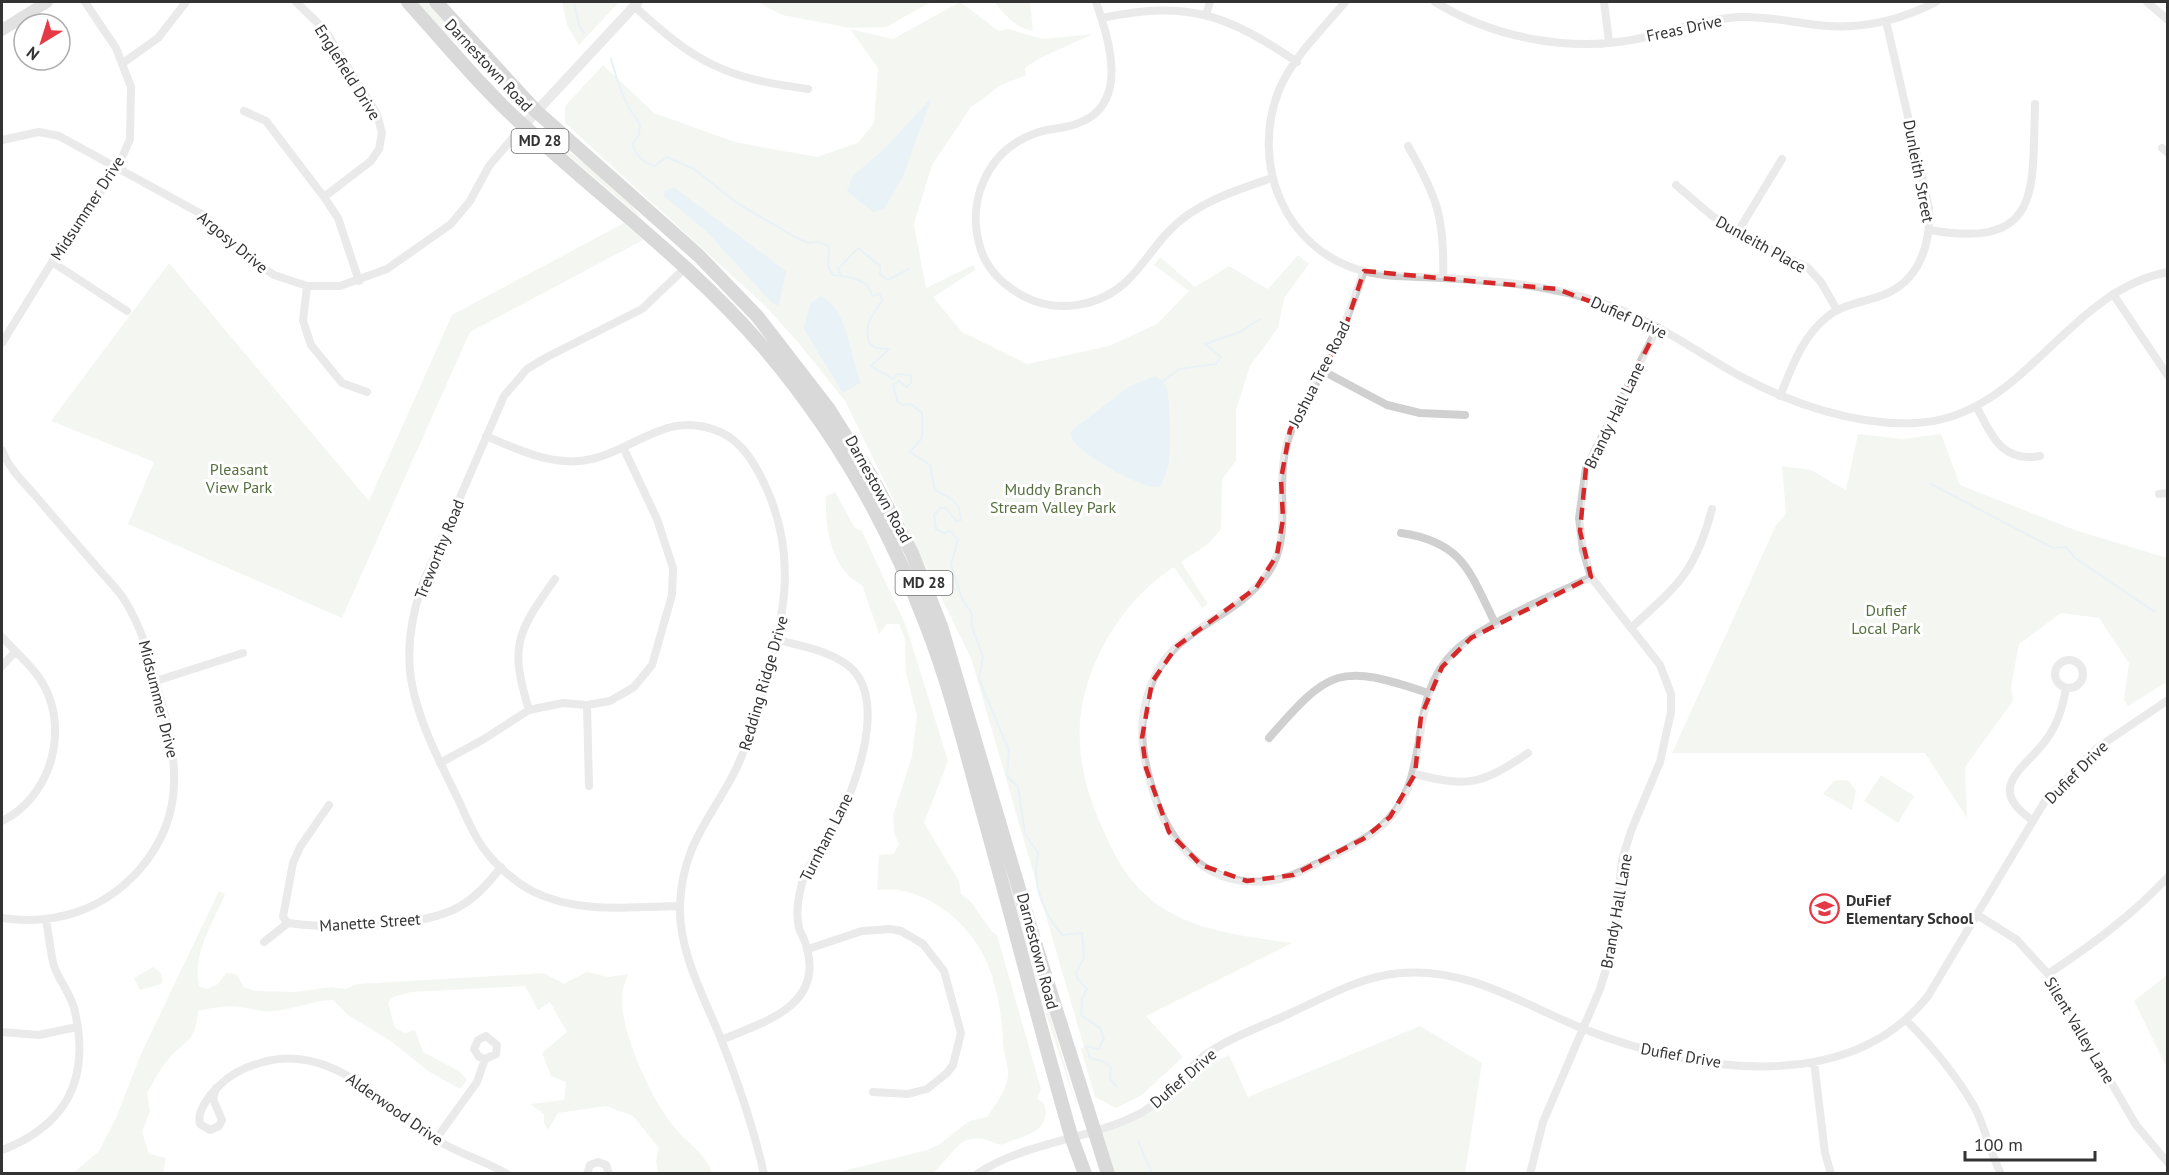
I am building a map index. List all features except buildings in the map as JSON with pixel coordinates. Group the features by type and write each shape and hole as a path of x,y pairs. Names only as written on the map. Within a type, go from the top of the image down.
{"main road":[{"path":"2,30 47,2"},
{"name":"Darnestown Road","path":"408,2 471,73 523,126 685,268 744,326 803,397 864,491 909,582 927,625 1083,1135 1108,1173"},
{"name":"Darnestown Road","path":"436,2 536,111 698,255 757,316 828,408 892,514 912,553 950,652 1035,942 1083,1135 1085,1173"}],"street":[{"name":"Midsummer Drive","path":"2,343 52,262 118,167 130,139 133,117 131,87 116,48 86,2"},
{"path":"123,63 158,38 186,2"},
{"name":"Englefield Drive","path":"296,2 325,30 377,114 382,133 379,149 371,161 324,197"},
{"path":"1096,2 1114,69 1111,88 1097,111 1078,124 1036,133 1015,144 999,157 986,173 978,193 975,226 986,261 998,277 1011,289 1034,302 1066,307 1089,303 1103,297 1128,280 1157,241 1187,215 1213,199 1272,178"},
{"path":"1207,12 1210,2"},
{"name":"Dufief Drive","path":"1345,2 1297,62 1280,88 1270,118 1267,145 1272,178 1287,214 1309,242 1322,253 1364,272 1511,282 1557,289 1607,304 1658,327 1780,396 1833,413 1894,422 1937,420 1976,406 2012,383 2094,306 2128,284 2168,272"},
{"name":"Freas Drive","path":"1435,2 1464,18 1516,35 1574,43 1609,42 1645,37 1692,23 1720,19 1764,17 1843,27 1886,21 1936,2"},
{"path":"1604,2 1609,42"},
{"path":"2146,2 2168,20"},
{"path":"523,126 636,4 667,36 715,68 748,79 808,89"},
{"path":"1102,18 1153,7 1207,12 1250,30 1297,62"},
{"name":"Dunleith Street","path":"1780,396 1806,339 1826,318 1838,310 1886,294 1910,277 1925,252 1930,230 1929,208 1886,21"},
{"path":"1930,230 1978,235 2005,226 2018,216 2032,188 2035,104"},
{"path":"244,111 266,121 324,197 338,218 359,281"},
{"name":"Argosy Drive","path":"2,140 39,132 59,135 205,216 242,254 260,268 307,286 340,286 387,269 451,224 470,201 489,165 523,126"},
{"path":"1408,146 1429,183 1440,212 1444,239 1443,278"},
{"path":"1737,233 1782,159"},
{"name":"Dunleith Place","path":"1676,185 1711,215 1737,233 1807,267 1821,282 1838,310"},
{"path":"52,262 127,310"},
{"name":"Treworthy Road","path":"680,906 570,905 533,891 487,854 440,763 417,709 411,677 410,643 416,604 422,585 504,396 527,369 642,309 685,268"},
{"name":"Joshua Tree Road","path":"1364,272 1344,331 1290,430 1281,479 1283,519 1277,555 1256,588 1190,633 1162,664 1152,682 1143,714 1142,738 1146,768 1169,832 1185,852 1201,865 1225,876 1247,881 1269,881 1293,875 1364,839 1390,817 1415,774 1421,716 1428,693 1454,651 1496,625 1591,577"},
{"path":"307,286 303,321 310,345 342,383 367,392"},
{"path":"2113,294 2168,376"},
{"name":"Brandy Hall Lane","path":"1530,1173 1543,1122 1608,965 1616,924 1622,860 1634,822 1660,762 1671,712 1671,694 1660,665 1591,577 1580,531 1581,485 1586,468 1658,327"},
{"path":"1323,371 1386,405 1420,413 1465,415"},
{"path":"1976,406 1994,437 2006,451 2016,457 2040,456"},
{"name":"Redding Ridge Drive","path":"486,436 537,456 559,461 591,459 671,426 693,424 723,433 749,455 774,507 784,548 785,597 778,640 749,742 733,776 703,822 692,846 683,879 680,906 687,953 753,1122 764,1173"},
{"path":"440,763 484,739 529,710 563,704 587,705 618,697 634,687 652,665 672,595 671,555 623,447"},
{"name":"Midsummer Drive","path":"2,454 19,477 125,600 143,635 175,764 175,789 170,814 159,841 145,863 126,885 100,903 72,915 24,922 2,918"},
{"path":"1630,627 1667,595 1692,565 1704,539 1712,509"},
{"path":"1401,532 1422,536 1450,549 1471,574 1496,625"},
{"path":"529,710 518,675 519,644 529,617 555,579"},
{"path":"2,637 31,667 48,694 53,712 54,750 49,768 36,791 18,810 2,821"},
{"name":"Turnham Lane","path":"721,1040 779,1015 796,1003 807,980 808,949 799,928 797,912 800,889 807,871 848,801 868,723 868,699 858,676 847,664 825,652 778,640"},
{"path":"2,666 15,652"},
{"path":"156,681 243,653"},
{"path":"1269,738 1302,700 1318,687 1340,677 1358,674 1380,677 1428,693"},
{"path":"2032,820 2019,811 2013,802 2012,783 2021,765 2036,753 2053,730 2063,708 2066,688"},
{"name":"Dufief Drive","path":"1083,1135 1139,1114 1152,1105 1205,1056 1227,1042 1376,977 1401,973 1435,972 1461,976 1583,1028 1637,1048 1693,1059 1731,1064 1784,1066 1814,1062 1863,1049 1906,1020 1928,996 2045,801 2097,748 2168,700"},
{"path":"587,705 589,786"},
{"path":"1415,774 1453,783 1466,783 1497,774 1528,753"},
{"path":"264,942 288,923 283,917 293,863 300,847 329,805"},
{"name":"Manette Street","path":"288,923 314,927 434,917 472,898 501,867"},
{"path":"2048,974 2102,939 2128,918 2168,878"},
{"name":"Silent Valley Lane","path":"1976,914 2017,940 2048,974 2136,1125 2167,1162"},
{"path":"2,1150 25,1140 48,1123 67,1099 80,1062 82,1050 75,1010 55,966 46,920"},
{"path":"808,949 862,931 890,928 901,931 923,944 944,971 961,1033 953,1065 947,1073 927,1089 908,1094 873,1092"},
{"path":"1906,1020 1938,1054 1965,1092 1976,1110 2001,1173"},
{"path":"2,1032 39,1035 77,1027"},
{"name":"Alderwood Drive","path":"216,1088 213,1099 222,1120 219,1126 210,1130 204,1128 199,1119 200,1113 216,1088 234,1074 267,1060 292,1059 322,1063 347,1074 436,1139 507,1173"},
{"path":"436,1139 477,1082 485,1059"},
{"path":"1814,1062 1825,1153 1831,1173"},
{"path":"977,1173 1014,1155 1083,1135"},
{"path":"587,1173 590,1165 598,1162 606,1165 609,1173"}],"highlighted area":[{"path":"1364,271 1557,289 1658,327 1586,468 1580,531 1591,577 1471,638 1442,667 1421,716 1415,774 1390,817 1363,839 1293,875 1247,881 1201,865 1169,832 1146,768 1142,738 1152,682 1177,646 1256,588 1277,555 1283,519 1281,479 1290,430 1344,331"}],"green space":[{"path":"417,2 427,2 515,99 447,35"},
{"path":"562,2 619,2 579,45 567,25"},
{"path":"758,2 931,2 886,27 850,28 782,15"},
{"name":"Muddy Branch Stream Valley Park","path":"960,2 999,31 1008,29 1043,39 1093,34 1038,59 1025,68 1026,75 1001,85 971,107 932,165 914,224 926,288 973,265 975,270 933,297 962,332 1027,364 1109,346 1157,324 1189,291 1154,265 1160,257 1195,287 1229,266 1268,289 1298,255 1309,264 1284,298 1278,328 1250,366 1236,410 1236,461 1222,479 1221,529 1208,544 1181,562 1208,604 1202,608 1174,567 1135,600 1104,644 1093,668 1085,693 1080,744 1085,780 1101,826 1118,860 1140,890 1162,908 1197,924 1235,934 1292,943 1146,1016 1183,1057 1142,1095 1116,1108 1095,1097 1081,1049 1084,1047 971,658 845,401 797,341 765,306 565,123 565,106 603,65 654,113 735,142 817,157 858,143 874,123 878,68 850,29 893,39"},
{"path":"994,2 1030,2 1033,31 1016,24"},
{"path":"542,132 595,171 626,198 642,219"},
{"name":"Pleasant View Park","path":"624,223 643,240 470,332 342,618 128,524 154,462 51,421 169,263 369,501 452,315"},
{"path":"778,350 826,413 892,521 932,612 1079,1113 1040,997 919,591 775,352"},
{"name":"Dufief Local Park","path":"1858,434 1903,439 1941,434 1960,485 2075,530 2167,558 2167,682 2128,706 2124,700 2129,663 2099,618 2061,613 2019,644 2011,686 2013,701 1965,767 1967,818 1925,753 1672,753 1776,525 1786,514 1782,466 1811,470 1846,490"},
{"path":"835,492 855,528 862,531 906,626 948,761 924,823 959,881 961,894 971,902 992,932 997,935 1041,1089 1037,1099 1044,1103 1046,1113 1044,1121 1034,1132 1001,1145 987,1140 967,1140 955,1149 933,1173 835,1173 927,1150 940,1144 969,1121 987,1117 1003,1092 1008,1072 994,981 977,944 949,913 930,901 904,891 877,890 879,855 893,854 899,845 894,832 893,816 912,756 917,716 906,673 905,639 899,624 887,624 879,634 863,586 844,570 832,547 827,522 826,496"},
{"path":"1881,775 1914,796 1898,823 1864,801"},
{"path":"1834,781 1849,781 1856,791 1852,810 1823,794"},
{"path":"219,891 225,894 205,939 198,962 199,986 207,989 218,984 226,973 236,974 244,987 255,991 295,992 332,987 345,989 358,984 544,973 564,984 586,972 609,977 628,974 622,993 623,1011 626,1028 639,1065 666,1116 701,1155 712,1173 658,1173 656,1160 659,1148 633,1116 606,1106 558,1113 548,1130 544,1123 544,1114 530,1104 564,1100 566,1082 551,1076 542,1053 567,1032 550,1002 538,1010 525,986 411,992 393,997 388,1003 395,1028 405,1033 415,1030 423,1052 459,1071 467,1080 460,1089 428,1071 391,1041 349,1016 333,1000 273,1011 229,1006 198,1011 193,1034 170,1057 147,1093 150,1111 142,1132 149,1154 166,1158 163,1173 73,1173 99,1151 116,1118 141,1054"},
{"path":"153,967 160,972 163,980 161,984 140,990 134,978"},
{"path":"2167,975 2167,1068 2134,1001"},
{"path":"1420,1026 1482,1063 1465,1173 1108,1173 1094,1131 1152,1105 1181,1077 1229,1055 1248,1097"}],"water":[{"path":"932,97 903,176 884,209 873,212 847,191 853,176 887,146"},
{"path":"675,188 786,271 779,305 773,304 707,232 664,196 665,190"},
{"path":"821,296 830,302 842,320 858,374 860,383 843,393 804,329 810,304"},
{"path":"1156,376 1167,390 1170,439 1167,470 1161,486 1154,487 1114,471 1087,454 1072,439 1071,431 1130,386"}],"waterway":[{"path":"574,2 579,25 584,33"},
{"path":"611,59 622,93 640,124 639,135 632,144 643,160 654,166 667,157 694,169 737,203 795,237 808,243 818,242 829,246 828,266 833,275 862,282 867,285 872,296 880,294 882,301 868,324 869,343 876,348 889,349 871,366 893,379 897,374 911,375 911,383 907,387 899,381 893,385 897,401 903,405 911,404 922,413 922,438 910,452 930,465 935,490 953,500 959,508 961,520 956,521 946,508 940,508 934,515 936,529 944,533 950,531 958,539 951,565 962,599 972,614 971,624 983,657 979,679 1009,751 1007,776 1018,787 1025,834 1038,853 1036,875 1040,897 1049,917 1062,935 1082,933 1084,958 1076,972 1078,979 1087,989 1082,999 1081,1015 1100,1028 1104,1038 1099,1049 1086,1046 1090,1058 1105,1062 1111,1068 1110,1079 1117,1087"},
{"path":"841,275 838,269 858,248 880,266 880,275 888,280 909,269"},
{"path":"1163,381 1179,369 1216,364 1221,357 1205,344 1240,332 1260,319"},
{"path":"1931,484 2053,548 2066,547 2075,558 2155,612"},
{"path":"1138,1141 1152,1174"}],"place":[{"name":"DuFief Elementary School","path":"1825,909"}]}
